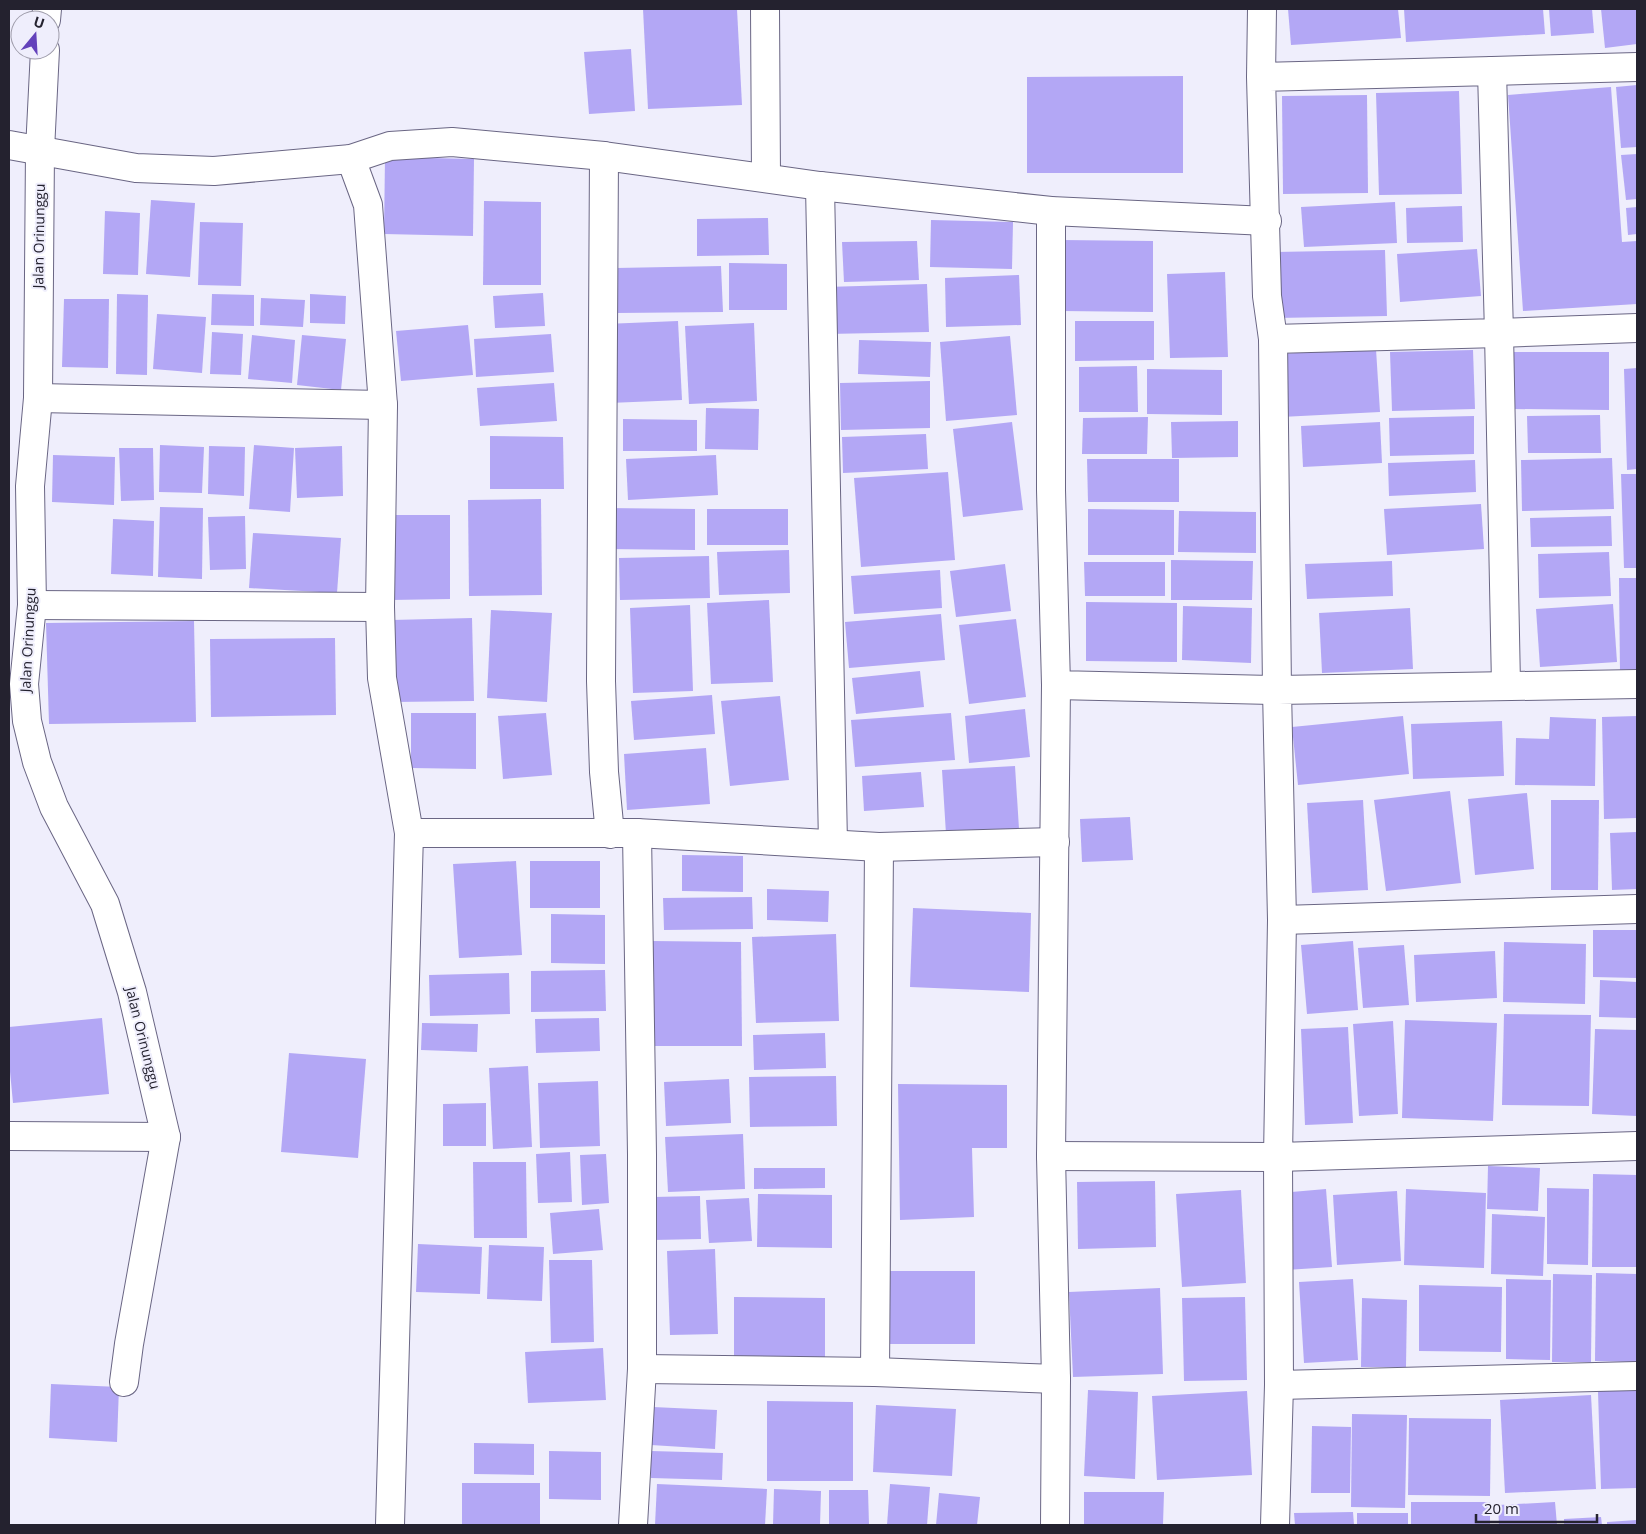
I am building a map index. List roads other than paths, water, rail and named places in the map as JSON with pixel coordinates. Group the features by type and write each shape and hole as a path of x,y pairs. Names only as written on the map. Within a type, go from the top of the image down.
{"street":[{"path":"765,9 766,177"},
{"path":"1262,9 1261,77 1267,296 1273,339 1282,920 1278,1157 1279,1385 1275,1525"},
{"name":"Jalan Orinunggu","path":"44,60 40,150 38,398 30,486 32,605 17,685 36,762 54,807 104,904 132,992 166,1137 124,1382"},
{"path":"1261,77 1637,67"},
{"path":"1492,71 1506,685"},
{"path":"9,145 136,168 214,171 352,159 390,146 452,142 604,156 820,186 1051,211 1266,221"},
{"path":"604,156 601,681 604,772 610,834"},
{"path":"352,159 368,205 383,405 380,607 382,678 409,833 390,1525"},
{"path":"820,186 833,844"},
{"path":"1051,211 1050,490 1056,685 1051,1156 1056,1379 1055,1525"},
{"path":"1273,339 1637,328"},
{"path":"38,398 383,405"},
{"path":"32,605 380,607"},
{"path":"1056,685 1277,690 1637,684"},
{"path":"409,833 637,833 879,847 1055,842"},
{"path":"633,1525 642,1369 642,1154 637,833"},
{"path":"875,1372 879,847"},
{"path":"1282,920 1637,910"},
{"path":"9,1136 166,1137"},
{"path":"1051,1156 1278,1157 1637,1146"},
{"path":"642,1369 875,1372 1056,1379"},
{"path":"1279,1385 1637,1376"}]}
